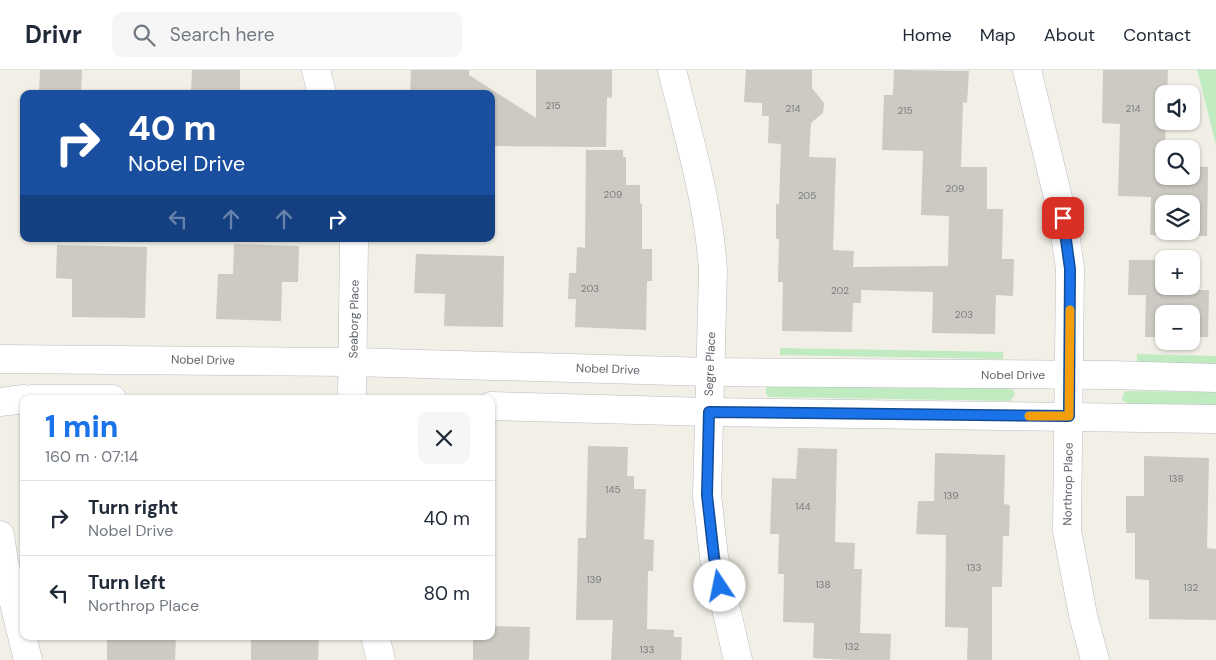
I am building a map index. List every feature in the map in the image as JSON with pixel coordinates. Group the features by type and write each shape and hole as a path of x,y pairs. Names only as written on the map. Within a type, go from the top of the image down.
{"street":[{"path":"316,70 321,90"},
{"name":"Segre Place","path":"672,70 712,242 714,271 706,472 708,513 714,557 738,660"},
{"name":"Northrop Place","path":"1027,70 1063,218 1070,269 1067,531 1083,615 1095,660"},
{"name":"Seaborg Place","path":"352,395 354,242"},
{"name":"Nobel Drive","path":"0,359 353,362 710,372 1216,378"},
{"path":"0,402 20,400"},
{"path":"495,406 709,412 1216,419"},
{"path":"0,535 4,562 20,627"},
{"path":"23,640 28,660"},
{"path":"376,640 381,660"}],"green space":[{"path":"1197,70 1216,70 1216,145 1198,73"},
{"path":"780,348 1003,352 1003,359 780,355"},
{"path":"1137,354 1216,356 1216,364 1137,362"},
{"path":"768,385 1008,388 1013,390 1015,394 1010,401 769,397 766,394"},
{"path":"1124,392 1216,392 1216,405 1128,404 1122,400"}],"building":[{"path":"40,70 82,70 81,90 39,90"},
{"path":"192,70 240,70 240,90 191,90"},
{"path":"411,70 469,70 469,75 492,90 410,90"},
{"path":"536,70 612,70 612,98 607,97 606,147 495,146 495,92 536,118"},
{"path":"746,70 812,70 812,88 824,103 823,113 811,123 809,157 836,158 833,250 854,251 853,267 948,266 949,216 921,215 923,151 882,150 884,95 893,95 894,70 969,71 967,103 963,102 961,167 987,167 987,209 1003,209 1002,259 1014,259 1013,296 996,295 995,334 932,333 933,292 861,290 861,303 853,303 852,332 782,331 783,282 778,282 779,239 776,239 776,204 779,204 781,144 768,143 769,116 762,116 762,103 744,102"},
{"path":"1103,70 1168,70 1167,85 1155,85 1155,130 1166,130 1165,140 1155,140 1155,185 1200,185 1200,167 1208,167 1207,236 1200,236 1200,195 1155,195 1155,235 1150,235 1151,197 1118,196 1120,124 1102,123"},
{"path":"586,150 623,150 623,157 626,157 626,185 640,185 642,249 652,249 652,281 647,281 646,330 575,327 576,299 568,299 569,273 576,273 577,247 585,248"},
{"path":"234,244 299,246 298,282 282,282 281,321 216,319 218,274 233,274"},
{"path":"57,245 147,247 145,318 72,317 72,279 56,278"},
{"path":"416,254 504,256 503,327 444,326 445,294 414,293"},
{"path":"1129,260 1155,260 1155,295 1200,295 1200,290 1209,290 1208,337 1200,337 1200,305 1155,305 1155,337 1145,337 1146,295 1128,295"},
{"path":"588,446 628,447 627,476 634,476 634,489 646,489 644,539 654,540 653,571 648,571 647,629 674,630 674,637 682,637 681,660 611,660 613,620 576,620 578,538 586,538"},
{"path":"798,448 837,449 835,542 855,543 854,569 862,569 860,633 891,634 890,660 813,658 814,623 783,622 784,574 778,574 779,534 770,534 772,478 796,479"},
{"path":"935,453 1005,455 1004,504 1010,505 1009,536 1003,536 1002,587 992,587 992,660 967,660 968,628 945,627 946,535 916,534 918,501 934,501"},
{"path":"1144,456 1209,458 1207,548 1216,549 1216,620 1149,619 1149,580 1135,579 1135,533 1126,533 1126,496 1144,496"},
{"path":"495,626 530,627 529,660 473,660 473,640 495,640"},
{"path":"107,640 176,640 175,660 107,660"},
{"path":"251,640 319,640 318,660 251,660"}],"slow traffic":[{"path":"1029,416 1069,416 1070,310"}],"route":[{"path":"720,586 708,513 706,472 709,412 1069,416 1070,269 1063,218"}]}
